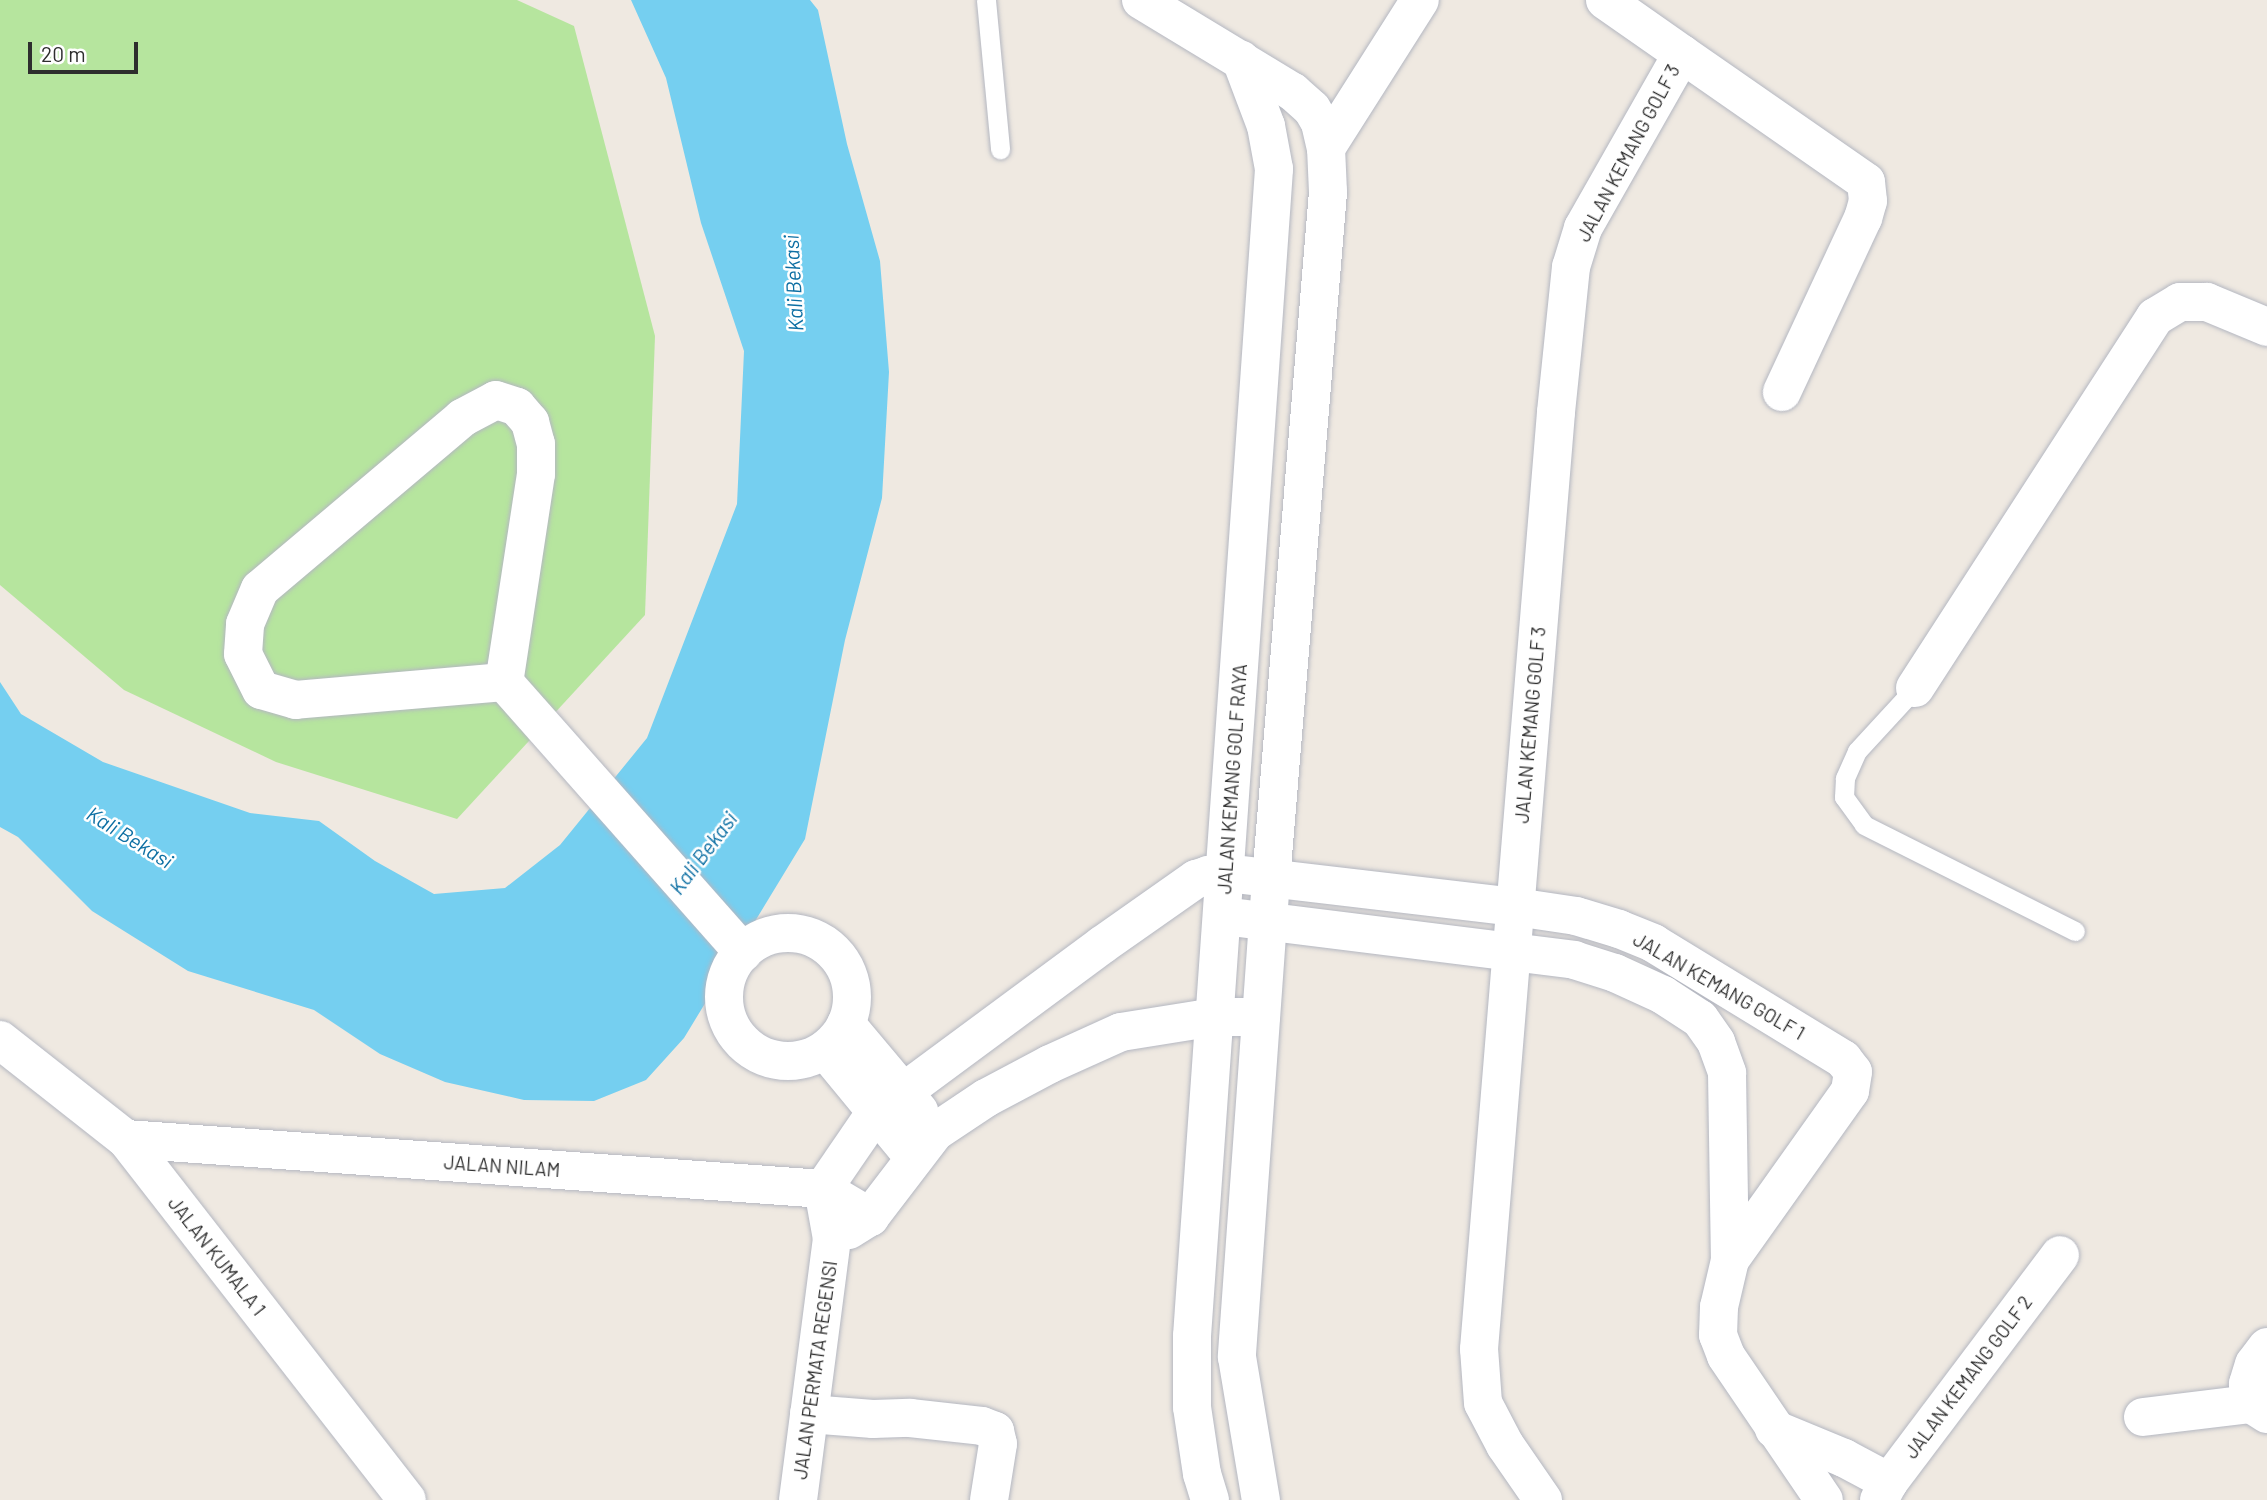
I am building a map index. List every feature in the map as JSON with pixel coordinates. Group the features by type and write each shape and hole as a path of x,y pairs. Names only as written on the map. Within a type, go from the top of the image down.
{"street":[{"path":"1141,0 1293,92 1312,109 1320,122 1326,148 1328,192 1271,879 1237,1357 1261,1500"},
{"path":"1326,148 1420,0"},
{"name":"JALAN KEMANG GOLF 3","path":"1544,1500 1505,1445 1483,1403 1479,1349 1571,267 1583,228 1682,54 1605,0"},
{"path":"1682,54 1866,182 1868,201 1863,218 1782,392"},
{"name":"JALAN KEMANG GOLF RAYA","path":"1210,1500 1202,1474 1192,1407 1192,1336 1274,169 1266,126 1241,60"},
{"path":"1915,688 2155,317 2180,302 2207,302 2267,327"},
{"path":"512,689 296,700 261,690 243,654 245,624 260,589 463,418 496,400 517,407 530,422 536,444 536,474 512,689 731,939 723,994 726,1015 734,1034 748,1049 766,1059 786,1062 806,1059 835,1037 852,999 850,979 841,961 828,947 811,937 791,932 731,939"},
{"path":"823,1189 889,1103 1196,879 1226,873"},
{"name":"JALAN KEMANG GOLF 1","path":"1226,873 1576,916 1653,943 1843,1059 1853,1072 1850,1091 1730,1260"},
{"name":"JALAN KEMANG GOLF 1","path":"1223,916 1268,924 1513,950 1574,960 1615,973 1662,995 1700,1019 1716,1042 1727,1073 1730,1260 1719,1307 1718,1335 1726,1356 1824,1500"},
{"path":"1716,1042 1748,1002"},
{"path":"870,1217 925,1145 986,1098 1090,1044 1121,1032 1214,1017 1261,1017"},
{"path":"835,1037 925,1145"},
{"name":"JALAN KUMALA 1","path":"0,1040 126,1139 407,1500"},
{"name":"JALAN NILAM","path":"126,1139 823,1189 870,1217"},
{"name":"JALAN PERMATA REGENSI","path":"798,1500 832,1239 823,1189"},
{"path":"1200,1216 1246,1221"},
{"name":"JALAN PERMATA REGENSI","path":"832,1239 870,1217"},
{"name":"JALAN KEMANG GOLF 2","path":"1884,1491 2060,1255"},
{"path":"2143,1417 2259,1409 2248,1384 2253,1364 2267,1347"},
{"path":"808,1413 873,1419 910,1418 982,1426 995,1431 998,1444 989,1500"},
{"path":"1774,1429 1844,1458 1884,1491"}],"lane":[{"path":"986,0 1000,149"},
{"path":"1915,688 1857,751 1845,778 1844,797 1864,825 2075,931"}],"green space":[{"path":"0,0 517,0 574,26 655,336 645,615 457,819 276,762 124,690 0,585"}],"water":[{"name":"Kali Bekasi","path":"631,0 810,0 818,10 847,144 880,261 889,372 882,498 845,640 805,839 684,1038 646,1080 594,1101 524,1100 445,1082 380,1054 314,1010 188,971 92,911 18,837 0,827 0,682 21,714 103,762 250,813 319,821 375,861 434,894 505,888 560,845 647,738 737,504 744,351 701,223 666,78"}]}
